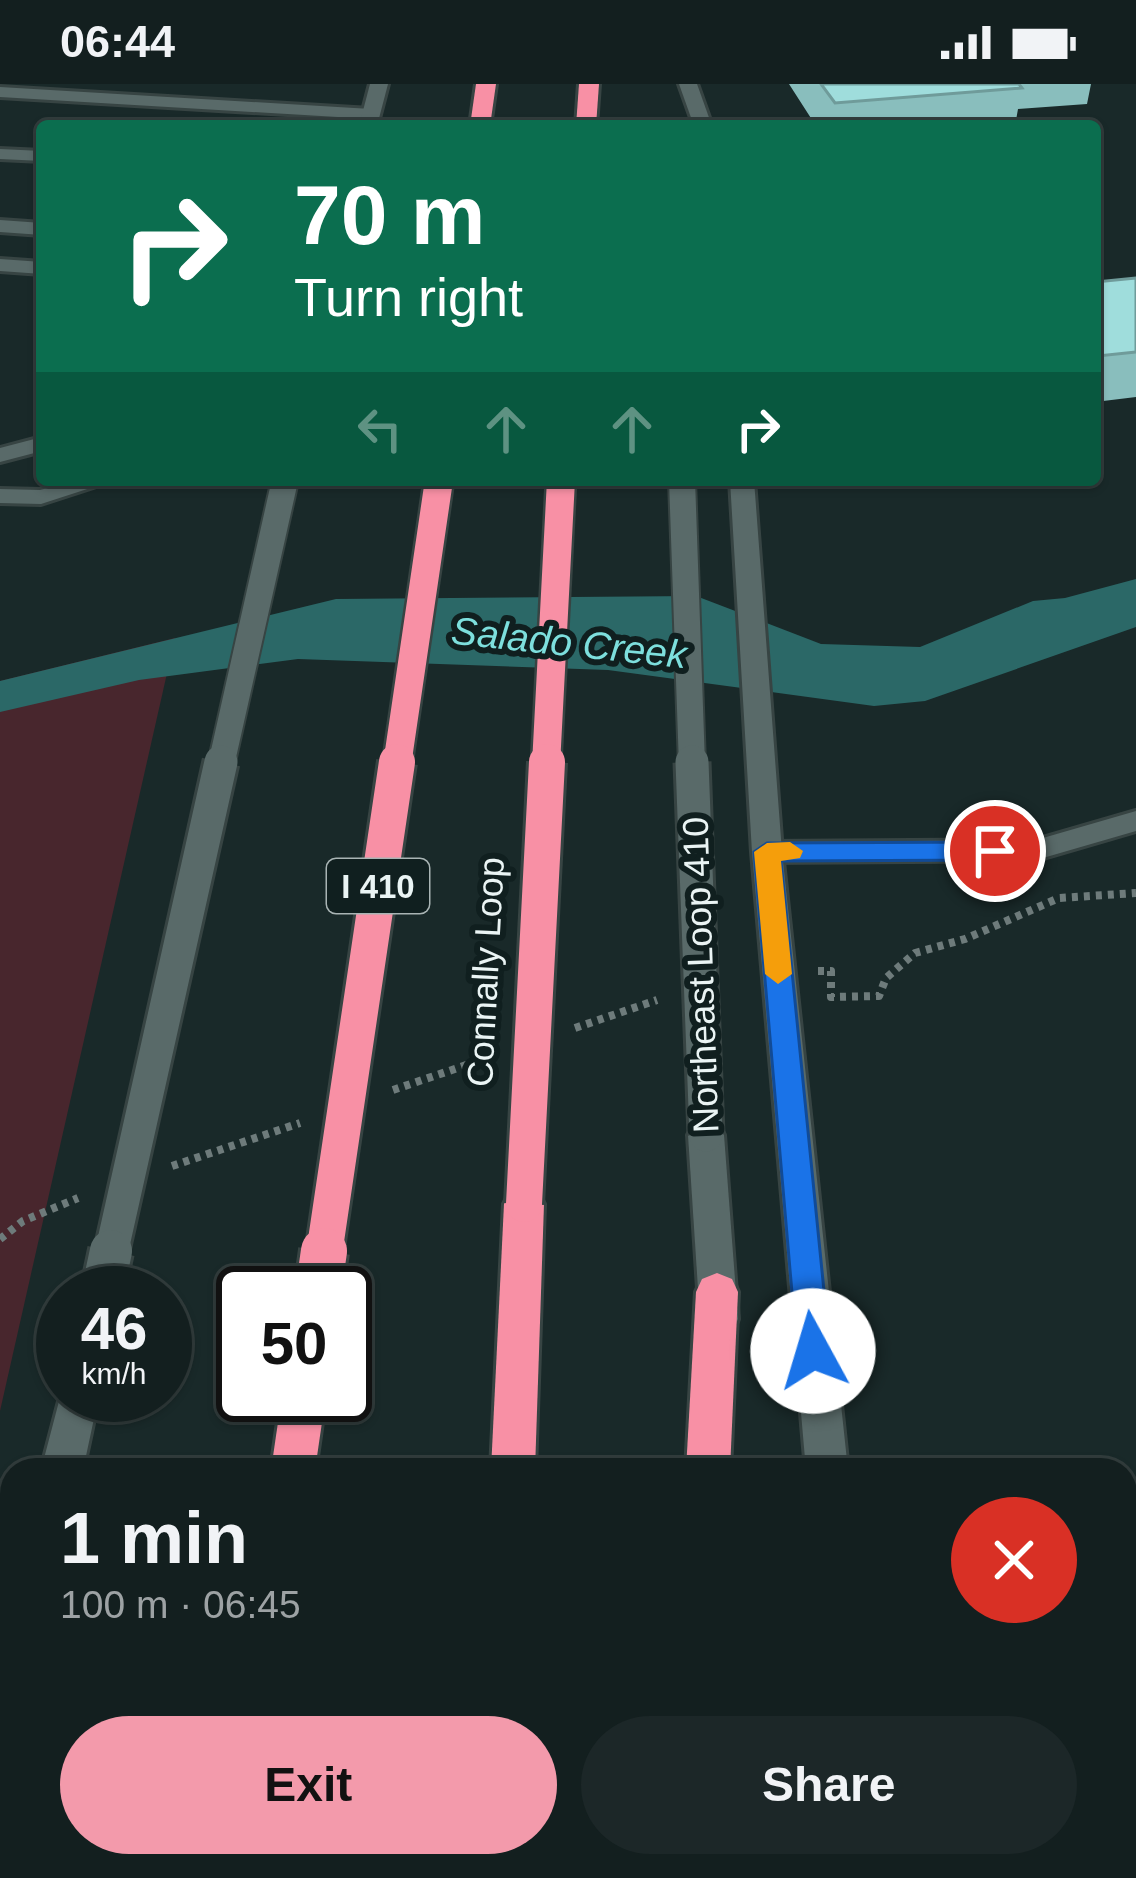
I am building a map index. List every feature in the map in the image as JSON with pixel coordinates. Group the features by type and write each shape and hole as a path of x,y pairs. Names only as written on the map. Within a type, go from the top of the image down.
{"highway":[{"path":"462,84 465,120"},
{"path":"481,120 487,84"},
{"path":"586,120 589,84"},
{"name":"I 410","path":"322,1266 438,486"},
{"name":"Connally Loop","path":"513,1458 561,486"},
{"path":"709,1458 717,1292"},
{"path":"295,1458 300,1422"}],"main road":[{"path":"370,120 379,84"},
{"path":"681,120 684,84"},
{"path":"684,84 700,120"},
{"path":"3,449 36,445"},
{"path":"108,1266 283,486"},
{"name":"Northeast Loop 410","path":"682,486 706,1135 729,1458"},
{"path":"742,486 767,852 826,1458"},
{"path":"65,1458 73,1422"}],"lane":[{"path":"0,92 370,120"},
{"path":"0,154 36,156"},
{"path":"0,226 36,229"},
{"path":"0,266 36,268"},
{"path":"0,496 41,497 82,486"},
{"path":"767,852 1036,850 1136,821"}],"path":[{"path":"778,972 831,970 831,997 879,996 886,978 915,952 965,939 1059,898 1136,893"}],"shaded area":[{"path":"175,638 0,1411 0,681"}],"water":[{"name":"Salado Creek","path":"1136,579 1136,627 925,701 874,706 608,670 298,659 139,680 0,712 0,681 336,599 696,596 821,644 920,647 1033,601 1065,598"}],"building":[{"path":"821,84 1019,84 1022,88 835,103"},
{"path":"1136,278 1136,352 1101,356 1101,281"}],"slow traffic":[{"path":"778,974 767,852 790,851"}],"route":[{"path":"813,1351 767,852 995,851"}]}
